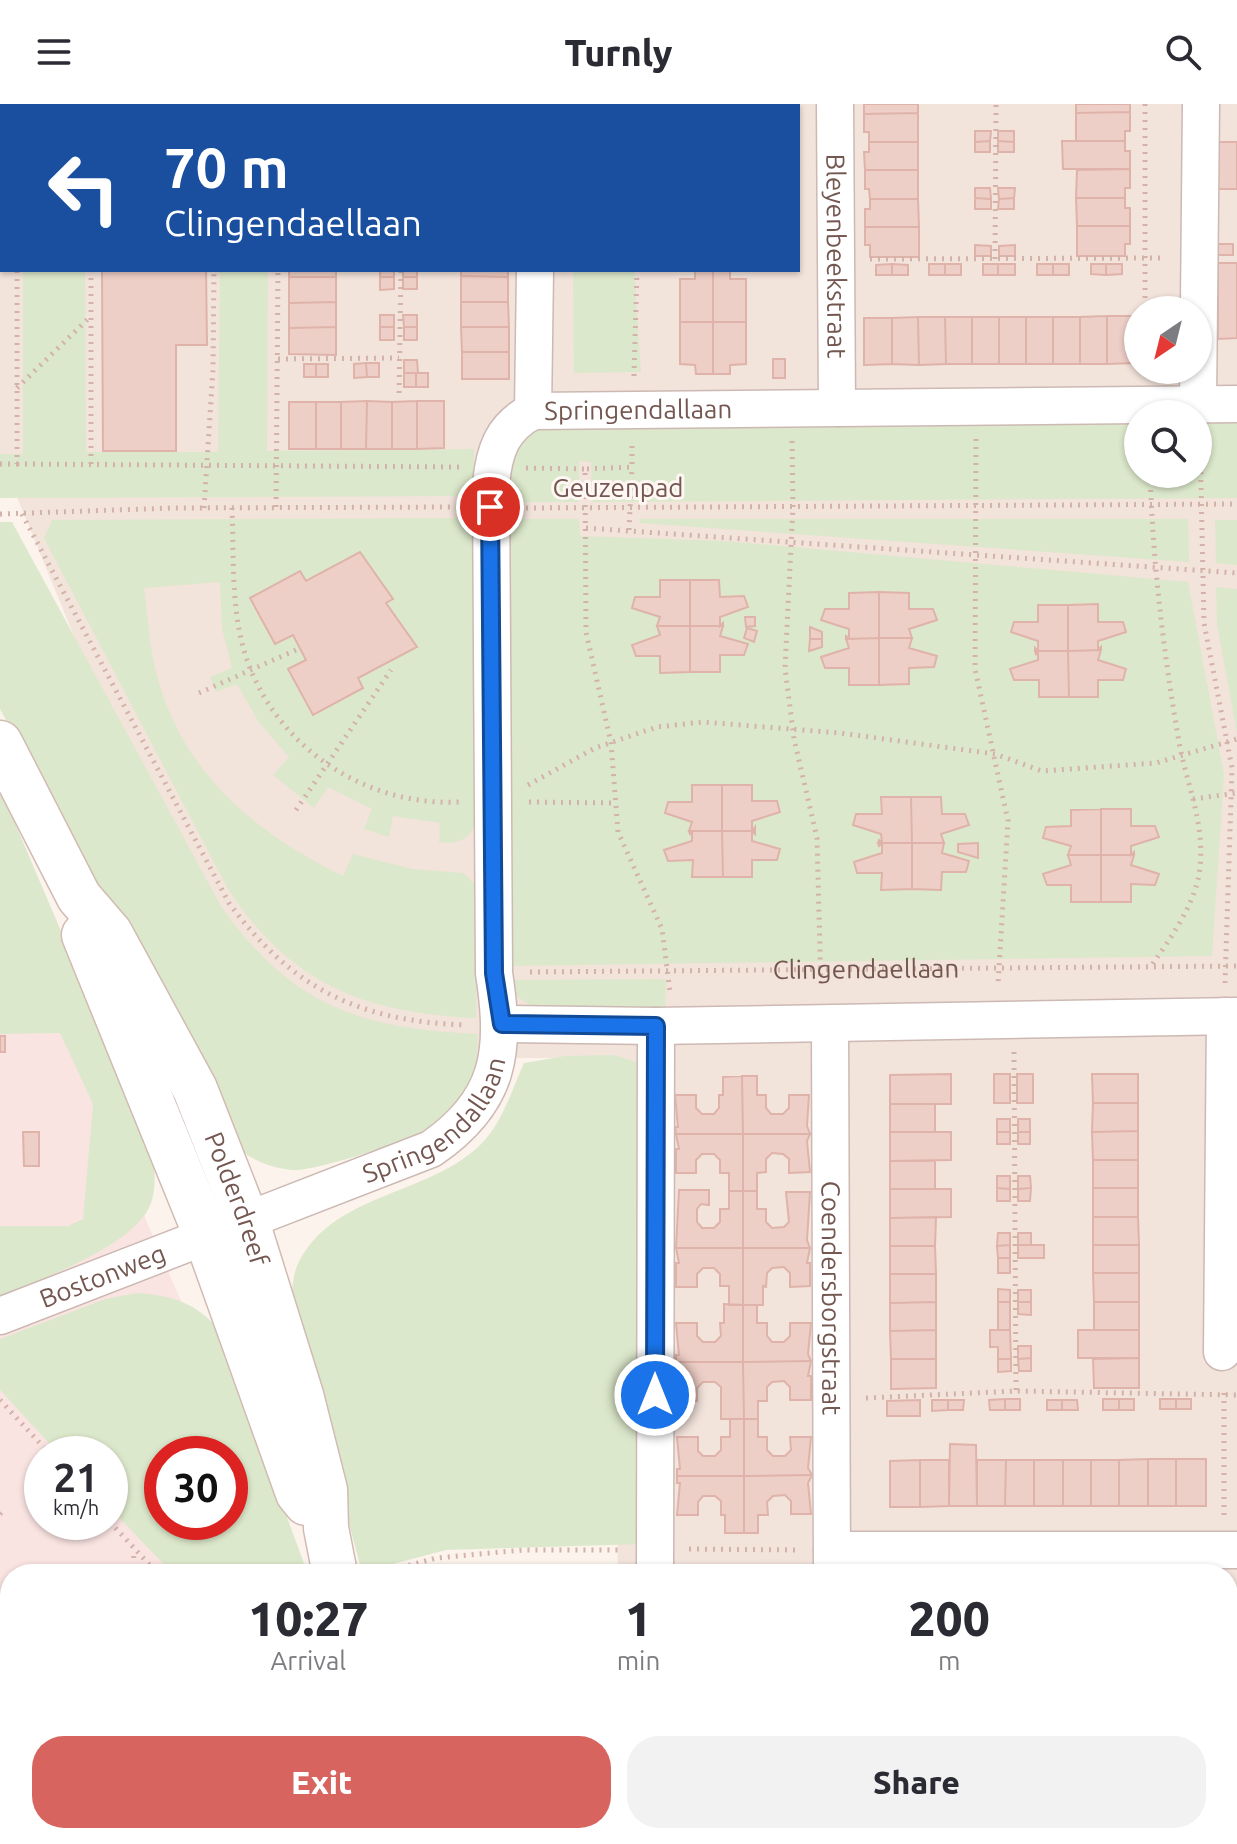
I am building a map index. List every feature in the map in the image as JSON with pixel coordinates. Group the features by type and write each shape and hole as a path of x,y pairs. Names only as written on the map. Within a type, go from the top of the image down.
{"main road":[{"name":"Polderdreef","path":"0,743 79,897 110,933 195,1089 246,1219 301,1395 325,1490 330,1554"},
{"name":"Polderdreef","path":"79,897 82,932 205,1233 298,1493 330,1554"}],"street":[{"name":"Bleyenbeekstraat","path":"835,104 837,408"},
{"path":"1198,400 1201,104"},
{"path":"533,411 535,272"},
{"name":"Springendallaan","path":"1212,403 1237,404"},
{"name":"Springendallaan","path":"205,1233 409,1158 450,1135 485,1093 498,1052 502,1024 494,973 502,802 490,507 496,449 506,431 533,411 1124,404"},
{"path":"1222,1352 1231,1016"},
{"name":"Clingendaellaan","path":"502,1024 663,1026 1231,1016"},
{"name":"Coendersborgstraat","path":"826,1024 832,1562"},
{"path":"655,1564 663,1026"},
{"name":"Bostonweg","path":"0,1316 205,1233"},
{"path":"832,1562 1228,1558"}],"path":[{"path":"995,259 996,104"},
{"path":"1145,104 1145,296"},
{"path":"836,259 1200,258"},
{"path":"17,272 17,464"},
{"path":"91,272 91,464"},
{"path":"204,508 214,272"},
{"path":"276,507 278,272"},
{"path":"399,393 401,272"},
{"path":"629,531 637,272"},
{"path":"17,389 91,316"},
{"path":"278,359 399,358"},
{"path":"978,406 973,555 975,669 1008,821 998,967 1006,1020 1016,1391"},
{"path":"792,408 793,506 785,668 793,730 817,838 821,972 826,1024"},
{"path":"0,464 632,467"},
{"path":"585,469 586,632 611,743 618,832 662,929 670,972 663,1026"},
{"path":"1150,488 1154,569 1181,756 1201,823 1200,870 1180,924 1152,966"},
{"path":"1203,488 1204,623 1228,744 1234,793 1224,966 1231,1016"},
{"name":"Geuzenpad","path":"0,514 276,507 585,510 1237,504"},
{"path":"232,508 236,608 251,670 281,722 327,765 363,785 395,796 445,803 616,803"},
{"path":"22,514 222,890 254,937 307,982 368,1012 419,1023 502,1024"},
{"path":"586,528 1237,573"},
{"path":"199,693 296,650"},
{"path":"296,810 391,670"},
{"path":"502,802 559,766 611,743 657,727 703,722 995,754 1042,771 1156,763 1237,739"},
{"path":"1193,799 1234,793"},
{"name":"Clingendaellaan","path":"494,973 1237,966"},
{"path":"1222,1352 1228,1558"},
{"path":"832,1399 1016,1391 1237,1395"},
{"path":"0,1400 33,1436"},
{"path":"125,1540 148,1564"},
{"path":"133,1564 134,1550"},
{"path":"414,1564 436,1558"}],"shaded area":[{"path":"800,104 1237,104 1237,1564 618,1564 611,1058 247,1058 17,497 0,479 0,272 800,272"},
{"path":"0,816 19,853 146,1220 239,1436 144,1436 144,1540 248,1540 248,1456 295,1564 0,1564"}],"green space":[{"path":"23,272 85,272 86,452 218,452 220,272 268,272 267,451 474,449 474,496 0,498 0,454 23,454"},
{"path":"573,272 634,272 641,372 574,373"},
{"path":"1124,415 1124,488 1212,488 1212,415 1237,415 1237,498 592,502 591,462 579,461 579,502 505,502 515,446 533,430 546,427"},
{"path":"476,518 476,823 470,834 457,842 439,842 440,823 393,816 389,837 364,829 372,809 328,787 314,808 273,775 289,757 258,721 237,684 216,692 210,677 232,668 222,628 220,582 144,588 156,672 168,708 183,740 203,769 252,819 280,840 343,876 353,854 412,869 463,873 476,885 476,1018 399,1009 334,988 305,971 252,922 228,889 44,538 52,520"},
{"path":"506,519 579,519 580,536 725,541 1188,582 1224,774 1212,956 507,966"},
{"path":"639,519 1188,519 1189,562 640,523"},
{"path":"1215,520 1237,520 1237,565 1216,563"},
{"path":"0,522 12,522 222,908 249,942 303,990 332,1006 363,1018 398,1026 477,1034 473,1080 463,1100 448,1118 397,1142 305,1169 292,1170 269,1165 236,1146 0,709"},
{"path":"1216,587 1237,589 1237,733 1217,624"},
{"path":"0,788 153,1147 155,1175 151,1203 142,1219 127,1233 85,1259 0,1297 0,1226 68,1226 83,1219 93,1104 60,1033 0,1034"},
{"path":"666,979 665,1012 535,1009 518,997 508,980"},
{"path":"614,1055 645,1065 644,1544 446,1550 393,1564 360,1564 291,1308 297,1266 312,1242 331,1224 354,1210 455,1164 477,1148 499,1120 524,1063 566,1056"},
{"path":"137,1293 170,1298 199,1311 216,1326 304,1564 163,1564 128,1527 128,1436 42,1436 0,1390 0,1339 105,1299"}],"building":[{"path":"864,104 918,104 918,113 864,114"},
{"path":"1076,104 1130,104 1130,112 1076,113"},
{"path":"1130,112 1130,131 1125,131 1125,141 1076,141 1076,113"},
{"path":"918,113 918,142 869,142 869,132 864,132 864,114"},
{"path":"975,131 991,131 990,141 975,142"},
{"path":"998,131 1014,131 1014,142 998,141"},
{"path":"990,141 990,152 975,152 975,142"},
{"path":"998,141 1014,142 1014,152 998,152"},
{"path":"1062,141 1125,141 1125,151 1130,151 1130,169 1063,169"},
{"path":"869,142 918,142 918,170 865,170 864,152 869,152"},
{"path":"1217,142 1237,142 1237,189 1217,189"},
{"path":"1130,169 1130,188 1125,188 1125,198 1076,198 1077,170"},
{"path":"865,170 918,170 918,199 870,199 869,189 865,189"},
{"path":"975,188 990,188 991,199 975,198"},
{"path":"998,188 1015,188 1014,198 999,199"},
{"path":"975,198 991,199 991,209 975,209"},
{"path":"1014,198 1014,209 998,209 999,199"},
{"path":"1076,198 1125,198 1125,208 1130,208 1130,226 1077,226"},
{"path":"870,199 918,199 919,227 865,227 865,209 870,209"},
{"path":"1077,226 1130,226 1130,244 1125,244 1125,256 1077,256"},
{"path":"865,227 919,227 919,257 870,257 870,245 865,245"},
{"path":"1217,244 1233,244 1233,255 1217,255"},
{"path":"975,245 991,246 991,256 975,256"},
{"path":"1015,245 1015,256 999,256 999,246"},
{"path":"1218,263 1237,263 1237,338 1218,339"},
{"path":"892,264 908,265 908,275 892,275"},
{"path":"892,264 892,275 876,275 876,265"},
{"path":"929,264 945,264 945,275 929,275"},
{"path":"945,264 961,264 961,275 945,275"},
{"path":"983,264 998,264 998,275 983,275"},
{"path":"998,264 1015,264 1015,275 998,275"},
{"path":"1037,264 1053,264 1053,275 1037,275"},
{"path":"1053,264 1069,264 1069,275 1053,275"},
{"path":"1091,264 1106,264 1106,275 1091,274"},
{"path":"1106,264 1122,264 1122,274 1106,275"},
{"path":"102,272 206,272 207,345 176,345 176,451 103,451"},
{"path":"289,272 336,272 336,277 289,277"},
{"path":"380,272 394,272 394,277 380,277"},
{"path":"403,272 417,272 417,277 403,277"},
{"path":"461,272 508,272 508,277 461,276"},
{"path":"695,272 713,272 713,322 680,322 680,279 695,279"},
{"path":"713,272 730,272 730,279 746,279 746,322 713,322"},
{"path":"461,276 508,277 508,302 461,302"},
{"path":"289,277 336,277 336,302 289,303"},
{"path":"380,277 394,277 394,289 380,290"},
{"path":"403,277 417,277 417,289 403,289"},
{"path":"336,302 336,327 289,328 289,303"},
{"path":"461,302 508,302 509,327 461,327"},
{"path":"380,315 394,315 394,327 380,327"},
{"path":"403,315 417,315 417,327 404,327"},
{"path":"1107,316 1107,364 1080,364 1080,317"},
{"path":"1107,316 1124,316 1124,363 1107,364"},
{"path":"918,317 945,317 946,364 919,365"},
{"path":"918,317 919,365 892,364 892,318"},
{"path":"945,317 972,317 972,364 946,364"},
{"path":"972,317 999,317 999,364 972,364"},
{"path":"999,317 1026,317 1026,364 999,364"},
{"path":"1026,317 1053,317 1053,364 1026,364"},
{"path":"1053,317 1080,317 1080,364 1053,364"},
{"path":"864,318 892,318 892,364 864,365"},
{"path":"680,322 713,322 713,374 696,374 695,365 680,364"},
{"path":"713,322 746,322 746,364 730,365 730,374 713,374"},
{"path":"336,327 336,355 289,354 289,328"},
{"path":"380,327 394,327 394,340 380,340"},
{"path":"404,327 417,327 417,340 404,340"},
{"path":"461,327 509,327 509,352 462,352"},
{"path":"462,352 509,352 509,379 462,379"},
{"path":"773,359 785,359 785,378 773,378"},
{"path":"404,360 417,360 418,373 404,373"},
{"path":"366,363 367,377 354,378 354,364"},
{"path":"366,363 379,363 379,377 367,377"},
{"path":"304,364 316,364 316,377 304,377"},
{"path":"316,364 328,364 328,377 316,377"},
{"path":"404,373 416,373 416,387 404,387"},
{"path":"416,373 428,373 428,387 416,387"},
{"path":"367,401 392,402 392,449 366,449"},
{"path":"367,401 366,449 341,449 341,402"},
{"path":"417,401 417,449 392,449 392,402"},
{"path":"417,401 444,401 444,448 417,449"},
{"path":"289,402 316,402 316,449 289,449"},
{"path":"316,402 341,402 341,449 316,449"},
{"path":"360,552 393,599 386,603 417,647 358,678 363,688 313,715 288,669 306,660 293,635 275,644 250,598 300,571 306,581"},
{"path":"660,580 690,580 690,626 657,626 660,617 632,608 635,597 660,597"},
{"path":"690,580 719,580 720,597 744,596 748,607 720,617 720,626 690,626"},
{"path":"879,592 879,638 846,639 846,636 849,638 849,629 821,620 825,609 849,609 849,593"},
{"path":"879,592 909,593 909,609 933,609 937,620 909,629 912,638 879,638"},
{"path":"1098,604 1098,622 1123,622 1126,632 1098,641 1098,650 1101,647 1101,650 1068,651 1068,605"},
{"path":"1038,605 1068,605 1068,651 1038,651 1038,641 1011,632 1014,622 1038,622"},
{"path":"745,617 755,617 755,626 746,627"},
{"path":"657,626 690,626 690,672 660,673 660,656 636,656 632,645 660,635"},
{"path":"690,626 723,626 720,636 748,644 744,655 720,655 720,672 690,672"},
{"path":"810,627 822,632 822,639 810,639"},
{"path":"747,628 757,631 754,642 744,638"},
{"path":"879,638 912,638 909,648 937,656 934,667 909,668 909,684 879,685"},
{"path":"879,638 879,685 849,685 849,668 825,668 821,657 849,648 846,639"},
{"path":"810,639 822,639 822,647 809,651"},
{"path":"1101,650 1098,660 1126,669 1123,680 1098,680 1098,697 1069,697 1068,651"},
{"path":"1038,651 1068,651 1069,697 1039,697 1039,680 1014,680 1010,669 1038,660"},
{"path":"692,785 722,785 722,831 689,831 692,822 665,813 668,802 692,802"},
{"path":"722,785 752,785 752,801 777,801 780,812 752,821 752,831 722,831"},
{"path":"881,797 911,797 912,843 882,843 881,834 853,825 856,814 882,814"},
{"path":"911,797 941,797 942,814 965,814 969,825 941,834 944,843 912,843"},
{"path":"1101,809 1131,809 1131,826 1155,826 1159,837 1131,846 1131,855 1101,855"},
{"path":"1101,809 1101,855 1068,855 1071,846 1043,838 1046,827 1071,826 1071,810"},
{"path":"689,831 722,831 723,877 692,877 693,860 668,861 664,850 692,841 692,832 690,834"},
{"path":"722,831 752,831 752,841 780,849 777,860 752,860 752,877 723,877"},
{"path":"882,843 912,843 912,889 881,890 882,873 857,873 854,862 882,853"},
{"path":"912,843 944,843 942,853 969,861 966,872 942,872 941,890 912,889"},
{"path":"978,843 978,858 958,852 958,844"},
{"path":"1068,855 1101,855 1101,902 1071,902 1071,885 1047,885 1043,874 1071,865"},
{"path":"1101,855 1134,855 1131,865 1159,874 1155,885 1131,884 1131,902 1101,902"},
{"path":"0,1036 5,1036 5,1052 0,1052"},
{"path":"951,1074 951,1104 890,1104 890,1075"},
{"path":"994,1074 1010,1074 1010,1103 994,1103"},
{"path":"1017,1074 1033,1074 1033,1103 1017,1103"},
{"path":"1092,1074 1138,1074 1138,1103 1093,1103"},
{"path":"742,1076 757,1076 757,1095 766,1095 766,1108 771,1114 783,1114 789,1108 789,1095 809,1095 807,1126 810,1134 743,1134"},
{"path":"742,1076 743,1134 676,1134 675,1095 696,1095 696,1108 702,1114 714,1114 719,1108 719,1095 723,1095 723,1077"},
{"path":"1093,1103 1138,1103 1138,1131 1092,1132"},
{"path":"890,1104 935,1104 935,1132 890,1132"},
{"path":"997,1119 1010,1119 1010,1132 997,1132"},
{"path":"1018,1119 1030,1119 1030,1132 1018,1132"},
{"path":"1138,1131 1138,1160 1093,1160 1092,1132"},
{"path":"23,1132 39,1132 39,1166 24,1166"},
{"path":"890,1132 951,1132 951,1160 890,1161"},
{"path":"997,1132 1010,1132 1010,1144 997,1144"},
{"path":"1018,1132 1030,1132 1030,1144 1018,1144"},
{"path":"676,1134 743,1134 743,1191 729,1191 729,1173 720,1173 720,1160 714,1154 702,1154 696,1160 696,1173 676,1173 676,1149 679,1149"},
{"path":"743,1134 810,1134 807,1141 810,1172 789,1173 789,1159 783,1154 772,1153 766,1159 766,1172 757,1173 757,1191 743,1191"},
{"path":"1093,1160 1138,1160 1138,1188 1093,1188"},
{"path":"890,1161 935,1161 935,1189 890,1189"},
{"path":"997,1176 1010,1176 1010,1189 997,1188"},
{"path":"1018,1176 1030,1176 1031,1188 1018,1189"},
{"path":"997,1188 1010,1189 1010,1201 997,1201"},
{"path":"1031,1188 1030,1201 1018,1201 1018,1189"},
{"path":"1093,1188 1138,1188 1138,1217 1093,1217"},
{"path":"890,1189 951,1189 951,1217 890,1218"},
{"path":"679,1190 709,1190 709,1205 701,1204 697,1209 697,1222 702,1228 714,1228 720,1222 720,1209 729,1209 729,1191 743,1191 743,1248 676,1248"},
{"path":"743,1191 757,1191 757,1209 766,1209 766,1222 772,1228 784,1227 789,1222 786,1192 810,1192 807,1240 810,1248 743,1248"},
{"path":"936,1217 935,1246 890,1246 890,1218"},
{"path":"1093,1217 1138,1217 1139,1245 1093,1245"},
{"path":"998,1233 1010,1233 1010,1245 997,1246"},
{"path":"1018,1233 1031,1233 1031,1245 1018,1245"},
{"path":"1010,1245 1010,1258 998,1258 997,1246"},
{"path":"1018,1245 1044,1245 1044,1258 1018,1258"},
{"path":"1093,1245 1139,1245 1139,1273 1093,1273"},
{"path":"890,1246 935,1246 936,1274 890,1274"},
{"path":"676,1248 743,1248 743,1305 729,1305 729,1286 720,1286 720,1274 714,1268 703,1268 697,1274 697,1287 676,1287 676,1263 679,1263"},
{"path":"743,1248 810,1248 807,1263 810,1263 810,1286 790,1287 790,1273 784,1267 772,1268 767,1273 766,1287 763,1286 763,1305 743,1305"},
{"path":"998,1258 1010,1258 1010,1273 998,1273"},
{"path":"1093,1273 1139,1273 1139,1302 1094,1302"},
{"path":"890,1274 936,1274 936,1302 890,1303"},
{"path":"998,1289 1010,1290 1010,1302 998,1302"},
{"path":"1018,1290 1031,1290 1031,1302 1018,1302"},
{"path":"936,1302 936,1330 890,1331 890,1303"},
{"path":"998,1302 1010,1302 1010,1330 998,1330"},
{"path":"1018,1302 1031,1302 1031,1315 1018,1314"},
{"path":"1094,1302 1139,1302 1139,1330 1094,1330"},
{"path":"724,1304 743,1305 743,1362 676,1362 676,1355 679,1355 676,1323 697,1323 697,1336 703,1342 715,1342 721,1336"},
{"path":"743,1305 757,1305 757,1323 767,1323 767,1336 772,1342 784,1342 790,1336 790,1323 811,1323 808,1354 811,1361 743,1362"},
{"path":"936,1330 936,1359 891,1359 890,1331"},
{"path":"990,1330 1010,1330 1011,1359 998,1359 998,1347 990,1347"},
{"path":"1078,1330 1139,1330 1139,1358 1078,1358"},
{"path":"1018,1346 1031,1346 1031,1358 1018,1359"},
{"path":"1031,1358 1031,1371 1019,1371 1018,1359"},
{"path":"1139,1358 1139,1388 1094,1388 1093,1359"},
{"path":"891,1359 936,1359 936,1388 891,1389"},
{"path":"998,1359 1011,1359 1011,1371 998,1372"},
{"path":"811,1361 808,1376 811,1376 811,1400 790,1400 790,1387 784,1381 772,1382 767,1387 767,1401 758,1401 758,1419 744,1419 743,1362"},
{"path":"676,1362 743,1362 744,1419 721,1419 721,1387 715,1382 703,1382 697,1388 697,1401 676,1401 676,1377 679,1377"},
{"path":"1005,1399 1005,1410 990,1410 989,1400"},
{"path":"1005,1399 1020,1399 1020,1410 1005,1410"},
{"path":"1103,1399 1119,1399 1119,1410 1103,1410"},
{"path":"1119,1399 1134,1399 1134,1410 1119,1410"},
{"path":"1160,1399 1176,1399 1176,1409 1160,1409"},
{"path":"1176,1399 1191,1399 1191,1409 1176,1409"},
{"path":"920,1400 920,1416 887,1416 887,1401"},
{"path":"932,1400 948,1400 948,1410 932,1411"},
{"path":"948,1400 964,1400 963,1410 948,1410"},
{"path":"1047,1400 1062,1400 1062,1410 1047,1410"},
{"path":"1062,1400 1077,1400 1078,1410 1062,1410"},
{"path":"730,1419 744,1419 744,1476 677,1476 677,1469 680,1469 677,1437 698,1437 698,1451 703,1456 715,1456 721,1450 721,1437 730,1437"},
{"path":"744,1419 758,1419 758,1437 767,1437 767,1450 773,1456 785,1456 791,1450 790,1437 811,1437 808,1468 812,1475 744,1476"},
{"path":"950,1444 976,1445 977,1506 949,1506"},
{"path":"1148,1459 1176,1459 1176,1506 1148,1506"},
{"path":"1148,1459 1148,1506 1119,1506 1119,1460"},
{"path":"1176,1459 1206,1459 1206,1506 1176,1506"},
{"path":"920,1460 949,1460 949,1506 920,1507"},
{"path":"920,1460 920,1507 890,1507 890,1461"},
{"path":"977,1460 1006,1460 1005,1506 977,1506"},
{"path":"1006,1460 1034,1460 1034,1506 1005,1506"},
{"path":"1034,1460 1063,1460 1063,1506 1034,1506"},
{"path":"1063,1460 1091,1460 1091,1506 1063,1506"},
{"path":"1091,1460 1119,1460 1119,1506 1091,1506"},
{"path":"812,1475 808,1483 811,1514 791,1514 791,1501 785,1495 773,1496 767,1502 768,1515 758,1515 758,1533 744,1533 744,1476"},
{"path":"677,1476 744,1476 744,1533 725,1533 725,1515 721,1515 721,1501 715,1496 703,1496 698,1502 698,1515 677,1515 680,1483 677,1483"}],"route":[{"path":"490,507 494,973 502,1024 656,1026 655,1395"}]}
